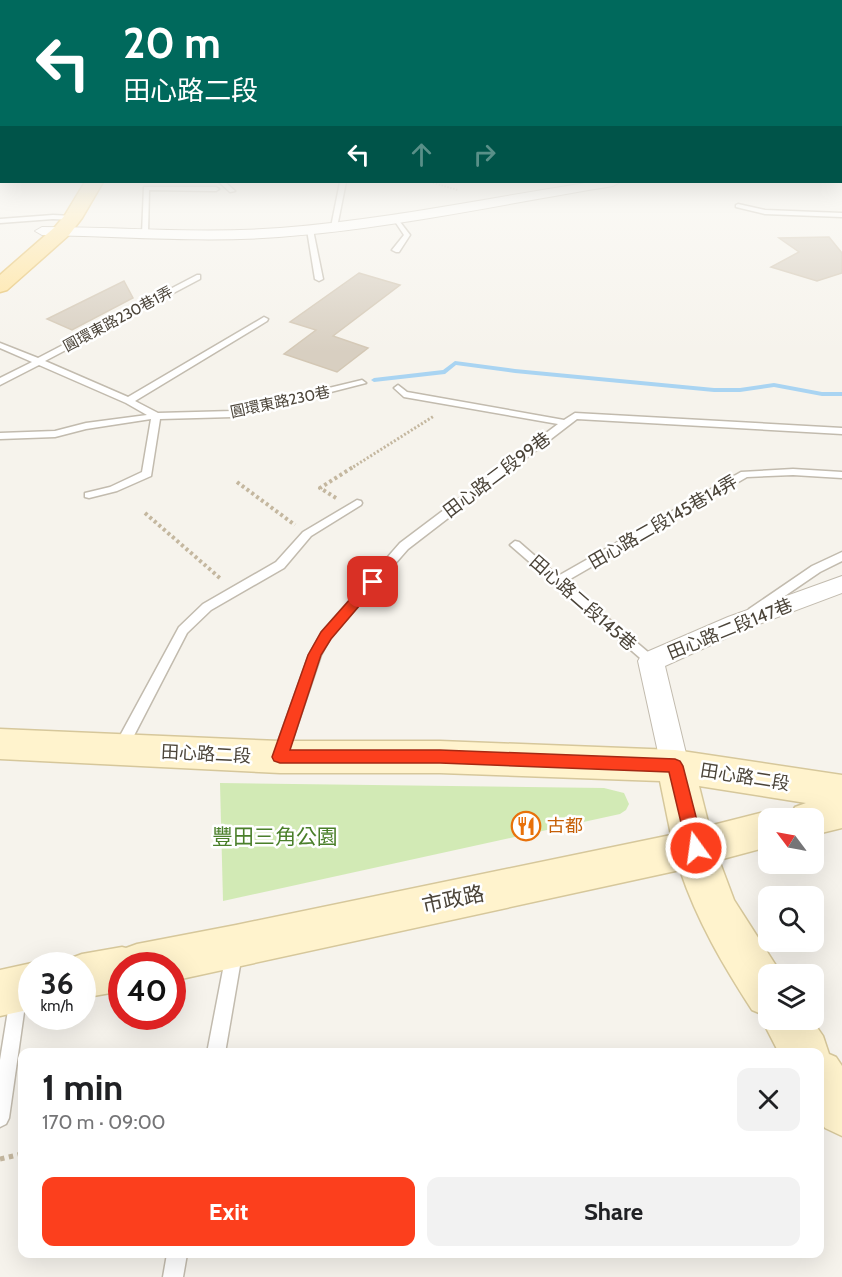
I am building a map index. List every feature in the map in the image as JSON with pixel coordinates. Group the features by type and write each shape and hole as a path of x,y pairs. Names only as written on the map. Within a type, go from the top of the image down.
{"main road":[{"path":"0,268 45,234"},
{"path":"0,286 48,234"}],"street":[{"path":"141,234 253,234"},
{"name":"田心路二段147巷","path":"675,766 651,661 737,623 842,584"},
{"name":"田心路二段","path":"0,744 280,757 440,757 675,766 842,792"},
{"path":"675,766 696,848 713,902 758,978"},
{"path":"824,815 842,811"},
{"name":"市政路","path":"186,957 696,848 758,832"},
{"path":"791,1030 803,1048"},
{"path":"824,1082 842,1111"}],"lane":[{"path":"311,234 320,279"},
{"path":"396,250 406,234"},
{"name":"圓環東路230巷1弄","path":"0,382 197,277"},
{"path":"129,401 264,319"},
{"path":"0,345 129,401 156,416 147,474 113,489 89,495"},
{"name":"圓環東路230巷","path":"0,436 55,434 86,426 156,416 233,414 362,383"},
{"path":"398,388 404,394 566,423"},
{"name":"田心路二段99巷","path":"280,757 315,655 326,635 404,546 575,416 842,431"},
{"name":"田心路二段145巷14弄","path":"558,581 745,474 793,472 842,475"},
{"path":"119,750 183,630 207,608 280,565 307,534 353,505"},
{"name":"田心路二段145巷","path":"515,545 651,661"},
{"path":"737,623 816,569 842,556"},
{"path":"217,1048 236,947"},
{"path":"0,1119 17,989"},
{"path":"173,1277 176,1258"}],"path":[{"path":"353,505 320,488 442,411"},
{"path":"237,482 307,534"},
{"path":"144,513 235,591"},
{"path":"0,1159 18,1155"}],"green space":[{"name":"豐田三角公園","path":"220,783 604,788 624,793 629,804 620,814 223,901"}],"building":[{"path":"829,237 842,253 842,273 817,281 771,267 799,252 779,238"},
{"path":"359,273 400,285 333,336 368,348 337,372 284,354 316,330 290,322"},
{"path":"124,281 133,298 72,330 47,319"}],"waterway":[{"path":"374,380 445,372 455,363 714,390 740,390 774,385 822,394 842,394"}],"place":[{"name":"古都","path":"526,826"}],"route":[{"path":"373,582 326,635 315,655 280,757 440,757 675,766 696,848"}]}
